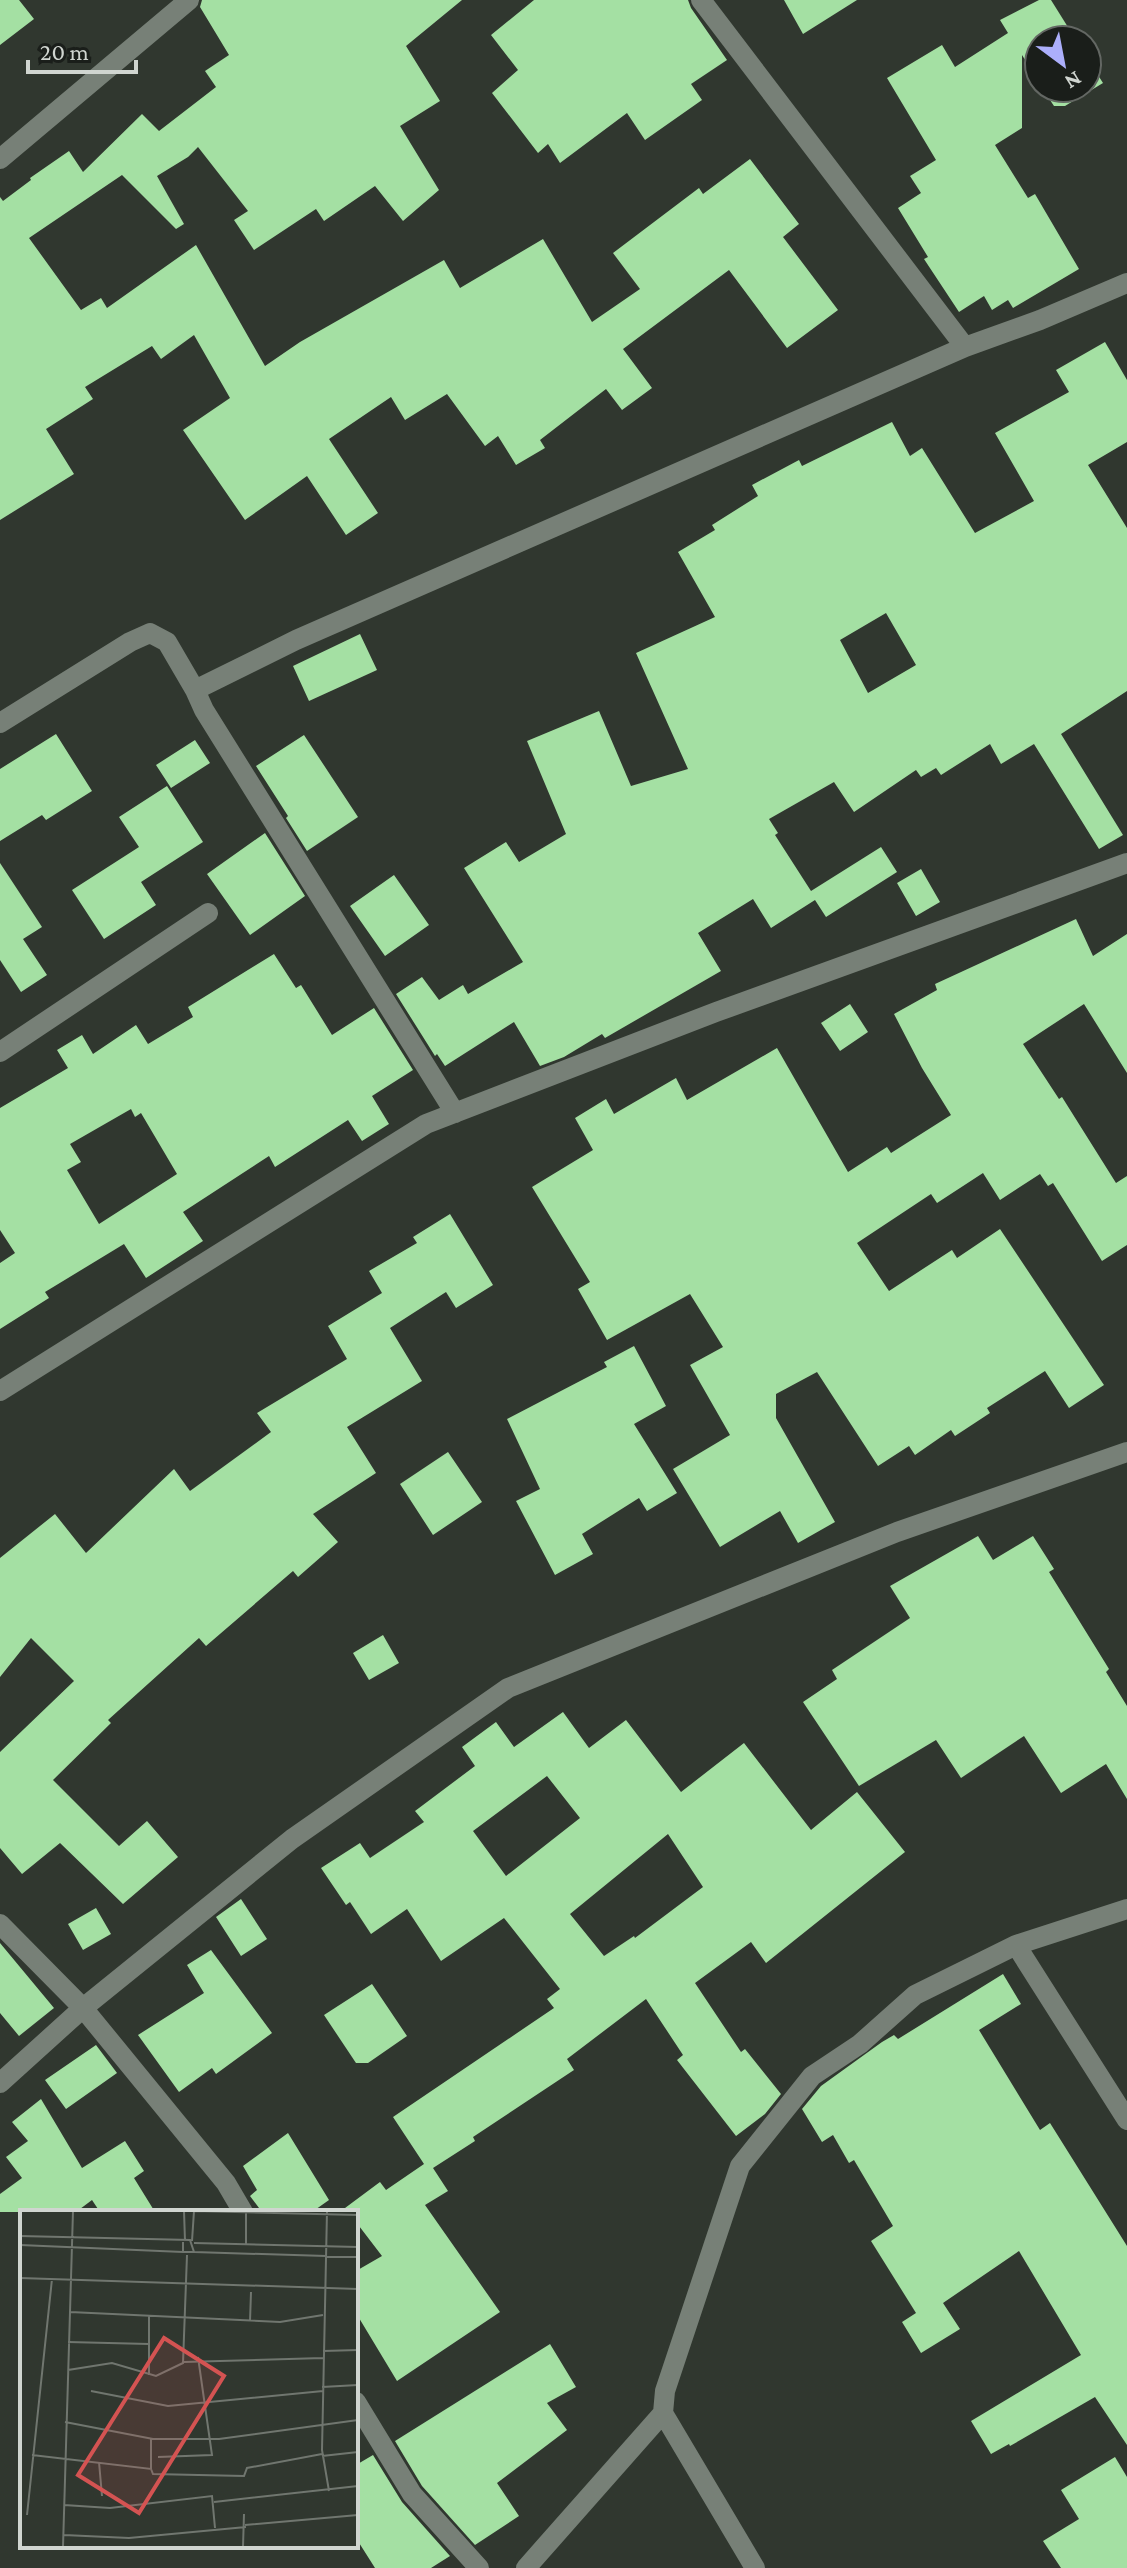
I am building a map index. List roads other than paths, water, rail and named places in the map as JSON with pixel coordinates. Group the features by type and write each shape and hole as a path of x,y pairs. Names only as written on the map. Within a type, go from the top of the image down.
{"street":[{"path":"0,159 189,0"},
{"path":"701,0 965,347"},
{"path":"195,690 296,640 965,347 1040,320 1127,283"},
{"path":"0,723 130,642 150,633 167,642 204,710 455,1113"},
{"path":"0,1391 426,1124 716,1012 1127,863"},
{"path":"0,1052 208,913"},
{"path":"0,2083 83,2008 292,1839 508,1688 897,1532 1127,1452"},
{"path":"755,2568 663,2413 665,2391 740,2166 812,2076 860,2044 915,1995 1016,1945 1127,1909"},
{"path":"0,1924 83,2008 226,2183 242,2210"},
{"path":"1016,1945 1127,2120"},
{"path":"358,2405 412,2494 479,2568"},
{"path":"526,2568 663,2413"}]}
